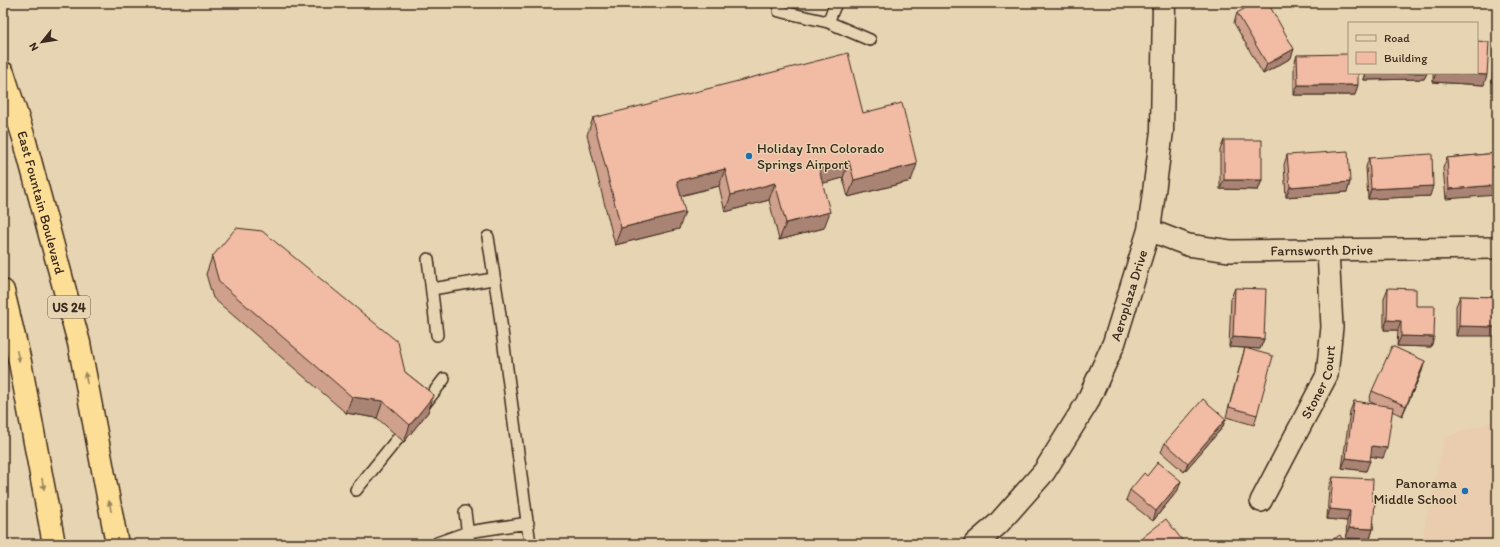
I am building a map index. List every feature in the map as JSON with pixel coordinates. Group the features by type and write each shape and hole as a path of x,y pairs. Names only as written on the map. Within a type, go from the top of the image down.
{"highway":[{"name":"East Fountain Boulevard","path":"3,73 24,138 79,343 117,544"},
{"path":"3,291 20,362 54,544"}],"street":[{"name":"Aeroplaza Drive","path":"975,544 998,524 1044,472 1087,403 1114,343 1149,230 1162,131 1164,3"},
{"name":"Farnsworth Drive","path":"1149,230 1188,245 1230,251 1497,248"},
{"name":"Stoner Court","path":"1260,501 1327,375 1332,327 1328,251"}],"lane":[{"path":"828,22 836,3"},
{"path":"780,11 828,22 870,40"},
{"path":"488,237 530,544"},
{"path":"428,259 437,335"},
{"path":"432,289 494,279"},
{"path":"422,407 444,379"},
{"path":"356,490 399,437"},
{"path":"465,512 469,544"},
{"path":"437,544 468,532 528,523"}],"shaded area":[{"name":"Panorama Middle School","path":"1497,420 1497,544 1421,544 1444,438"}],"building":[{"path":"1254,3 1268,3 1294,49 1267,64 1237,13"},
{"path":"1478,41 1489,42 1487,75 1469,74 1478,74"},
{"name":"Holiday Inn Colorado Springs Airport","path":"848,53 863,113 902,103 917,164 854,180 849,161 819,169 830,212 786,223 775,183 731,195 725,169 677,181 685,212 621,228 593,118"},
{"path":"1348,54 1348,74 1358,74 1358,85 1298,85 1297,55"},
{"path":"1224,140 1262,140 1262,180 1224,180"},
{"path":"1348,151 1350,182 1290,187 1287,155"},
{"path":"1497,153 1497,185 1449,189 1447,158"},
{"path":"1432,154 1433,186 1371,189 1369,158"},
{"path":"236,228 262,231 398,342 405,372 434,395 410,425 383,401 352,397 219,282 212,257"},
{"path":"1235,288 1266,289 1264,339 1233,337"},
{"path":"1388,288 1416,289 1416,306 1435,306 1434,337 1401,336 1401,321 1387,320"},
{"path":"1460,296 1497,297 1497,327 1459,326"},
{"path":"1392,346 1425,361 1406,406 1372,391"},
{"path":"1245,348 1273,356 1257,415 1229,407"},
{"path":"1203,399 1226,419 1188,463 1165,443"},
{"path":"1354,401 1393,407 1387,448 1372,446 1370,461 1346,458"},
{"path":"1158,462 1181,481 1156,511 1130,490 1144,473 1147,476"},
{"path":"1333,477 1373,479 1372,500 1375,501 1373,529 1349,528 1350,511 1330,509"},
{"path":"1166,519 1185,544 1148,544 1143,537"},
{"path":"1340,535 1345,544 1326,544"}],"place":[{"name":"Holiday Inn Colorado Springs Airport","path":"749,156"},
{"name":"Panorama Middle School","path":"1465,491"}]}
